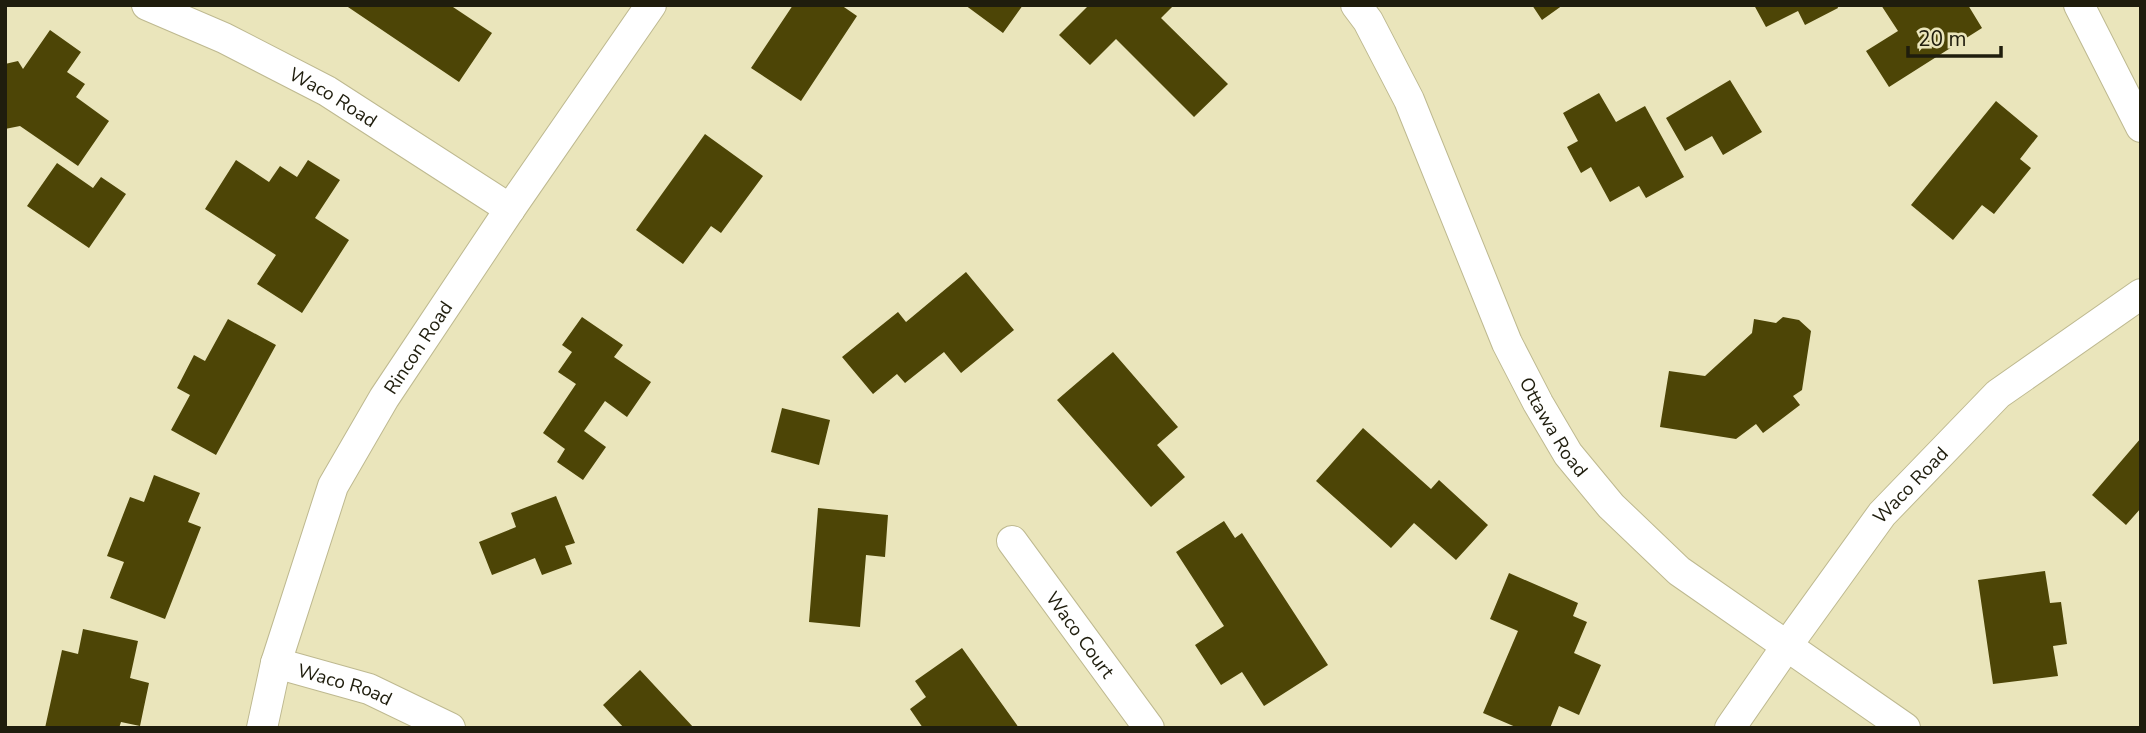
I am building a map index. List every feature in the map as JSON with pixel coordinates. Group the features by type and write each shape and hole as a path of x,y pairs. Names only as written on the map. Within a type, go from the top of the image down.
{"street":[{"name":"Waco Road","path":"147,5 224,38 327,91 510,209"},
{"name":"Rincon Road","path":"262,728 276,663 333,486 384,398 650,5"},
{"name":"Ottawa Road","path":"1356,5 1368,21 1409,100 1507,343 1538,404 1568,454 1611,506 1679,571 1905,728"},
{"path":"2079,5 2141,127"},
{"name":"Waco Road","path":"1730,728 1882,514 1998,394 2141,294"},
{"name":"Waco Court","path":"1012,541 1149,728"},
{"name":"Waco Road","path":"276,663 369,689 450,728"}],"building":[{"path":"345,5 450,5 492,33 459,82"},
{"path":"793,5 841,5 857,16 801,101 751,68"},
{"path":"965,5 1023,5 1003,33"},
{"path":"1089,5 1174,5 1161,18 1228,84 1194,117 1116,39 1090,65 1059,35"},
{"path":"1532,5 1563,5 1542,20"},
{"path":"1754,5 1837,5 1838,8 1805,25 1798,11 1766,27"},
{"path":"1881,5 1968,5 1982,28 1889,87 1866,51 1898,31"},
{"path":"50,30 81,52 67,72 85,84 76,97 109,121 78,166 20,126 5,129 5,64 18,61 23,69"},
{"path":"1730,80 1762,132 1723,155 1712,136 1685,151 1666,118"},
{"path":"1599,93 1616,122 1645,106 1684,177 1646,198 1639,186 1610,202 1591,167 1581,173 1567,147 1578,141 1563,113"},
{"path":"1996,101 2038,136 2020,159 2031,168 1994,214 1982,205 1953,240 1911,205"},
{"path":"705,134 763,176 721,233 711,226 683,264 636,230"},
{"path":"236,160 269,182 280,166 297,177 308,160 340,180 315,218 349,240 302,313 257,284 276,255 205,209"},
{"path":"57,163 93,188 101,177 126,194 89,248 27,206"},
{"path":"966,272 1014,330 961,373 944,352 905,383 897,374 873,394 842,357 898,312 906,322"},
{"path":"582,317 623,345 614,357 651,382 627,417 605,401 584,431 606,447 583,480 557,462 565,449 543,433 576,384 558,372 572,352 562,345"},
{"path":"1783,317 1799,320 1811,331 1802,390 1793,396 1800,405 1763,433 1756,424 1736,439 1660,427 1669,371 1705,376 1752,333 1754,319 1776,323"},
{"path":"228,319 276,345 216,455 171,430 190,395 177,388 194,355 205,361"},
{"path":"1113,352 1178,427 1157,445 1185,477 1151,507 1057,400"},
{"path":"782,408 830,420 819,465 771,452"},
{"path":"1363,428 1431,489 1439,480 1488,525 1456,560 1414,523 1391,548 1316,481"},
{"path":"2141,438 2141,508 2126,525 2092,495"},
{"path":"154,475 200,493 188,522 201,527 165,619 110,598 124,562 107,556 130,497 144,502"},
{"path":"556,496 575,543 565,546 572,564 542,575 535,558 492,575 479,542 516,527 511,513"},
{"path":"818,508 888,515 885,557 866,555 860,627 809,622"},
{"path":"1224,521 1235,538 1242,533 1328,665 1264,706 1242,672 1221,685 1195,645 1224,626 1176,552"},
{"path":"2045,571 2050,603 2061,602 2067,644 2053,646 2058,676 1993,684 1978,580"},
{"path":"1509,573 1578,603 1573,616 1587,622 1574,653 1601,665 1579,715 1559,706 1550,728 1518,728 1483,713 1518,631 1490,619"},
{"path":"83,629 138,641 130,678 149,683 140,726 121,722 119,728 45,728 62,650 78,654"},
{"path":"962,648 1019,728 923,728 910,709 926,697 915,681"},
{"path":"640,670 694,728 624,728 603,705"}]}
